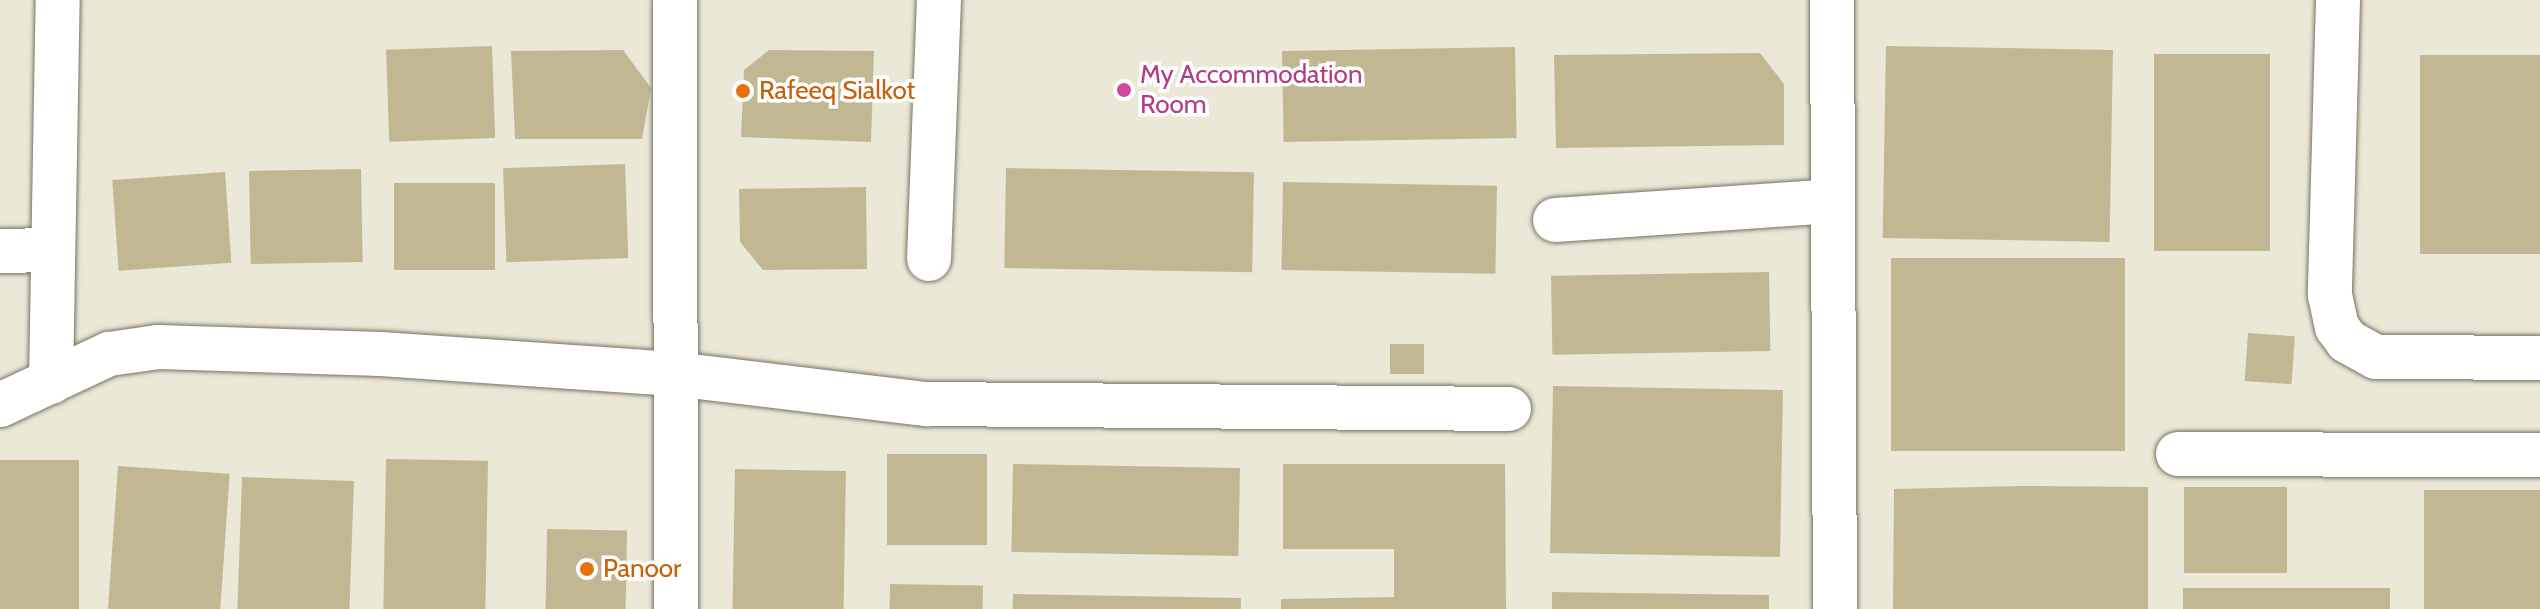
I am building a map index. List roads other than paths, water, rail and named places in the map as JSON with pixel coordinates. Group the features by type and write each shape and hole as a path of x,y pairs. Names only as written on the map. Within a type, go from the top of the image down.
{"street":[{"path":"51,382 58,0"},
{"path":"675,0 676,609"},
{"path":"929,259 939,0"},
{"path":"1832,0 1835,609"},
{"path":"2338,0 2330,295 2337,327 2347,341 2376,357 2540,358"},
{"path":"1555,220 1832,201"},
{"path":"0,251 52,250"},
{"path":"0,405 109,354 158,347 381,354 674,374 842,398 927,404 1509,409"},
{"path":"2178,454 2540,455"}],"place":[{"name":"My Accommodation Room","path":"1124,90"},
{"name":"Rafeeq Sialkot","path":"743,91"},
{"name":"Panoor","path":"587,569"}]}
